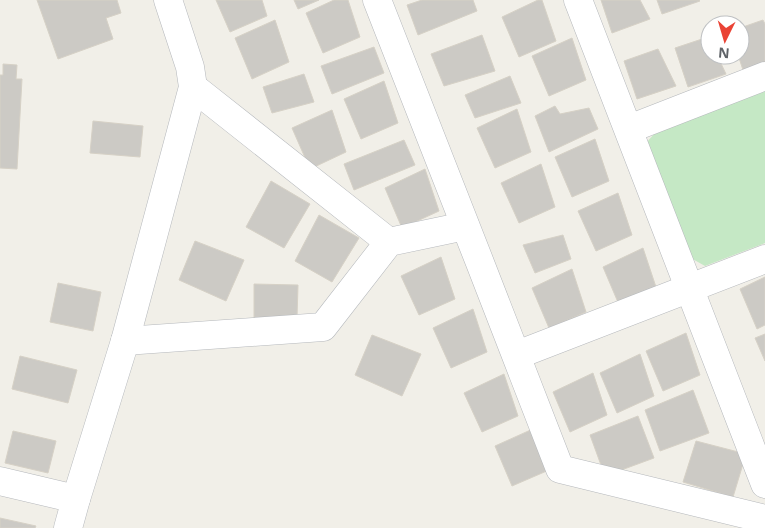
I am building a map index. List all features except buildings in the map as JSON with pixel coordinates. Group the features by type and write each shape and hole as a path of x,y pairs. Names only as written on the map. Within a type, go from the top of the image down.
{"street":[{"path":"68,528 125,341 193,87 190,66 168,0"},
{"path":"377,0 517,355 560,470 765,519"},
{"path":"578,0 765,484"},
{"path":"628,129 765,76"},
{"path":"193,87 388,242"},
{"path":"125,341 323,327 388,242 465,226"},
{"path":"517,355 765,259"},
{"path":"0,481 76,499"}],"green space":[{"path":"765,89 765,243 705,266 689,257 645,144 656,132"}]}
